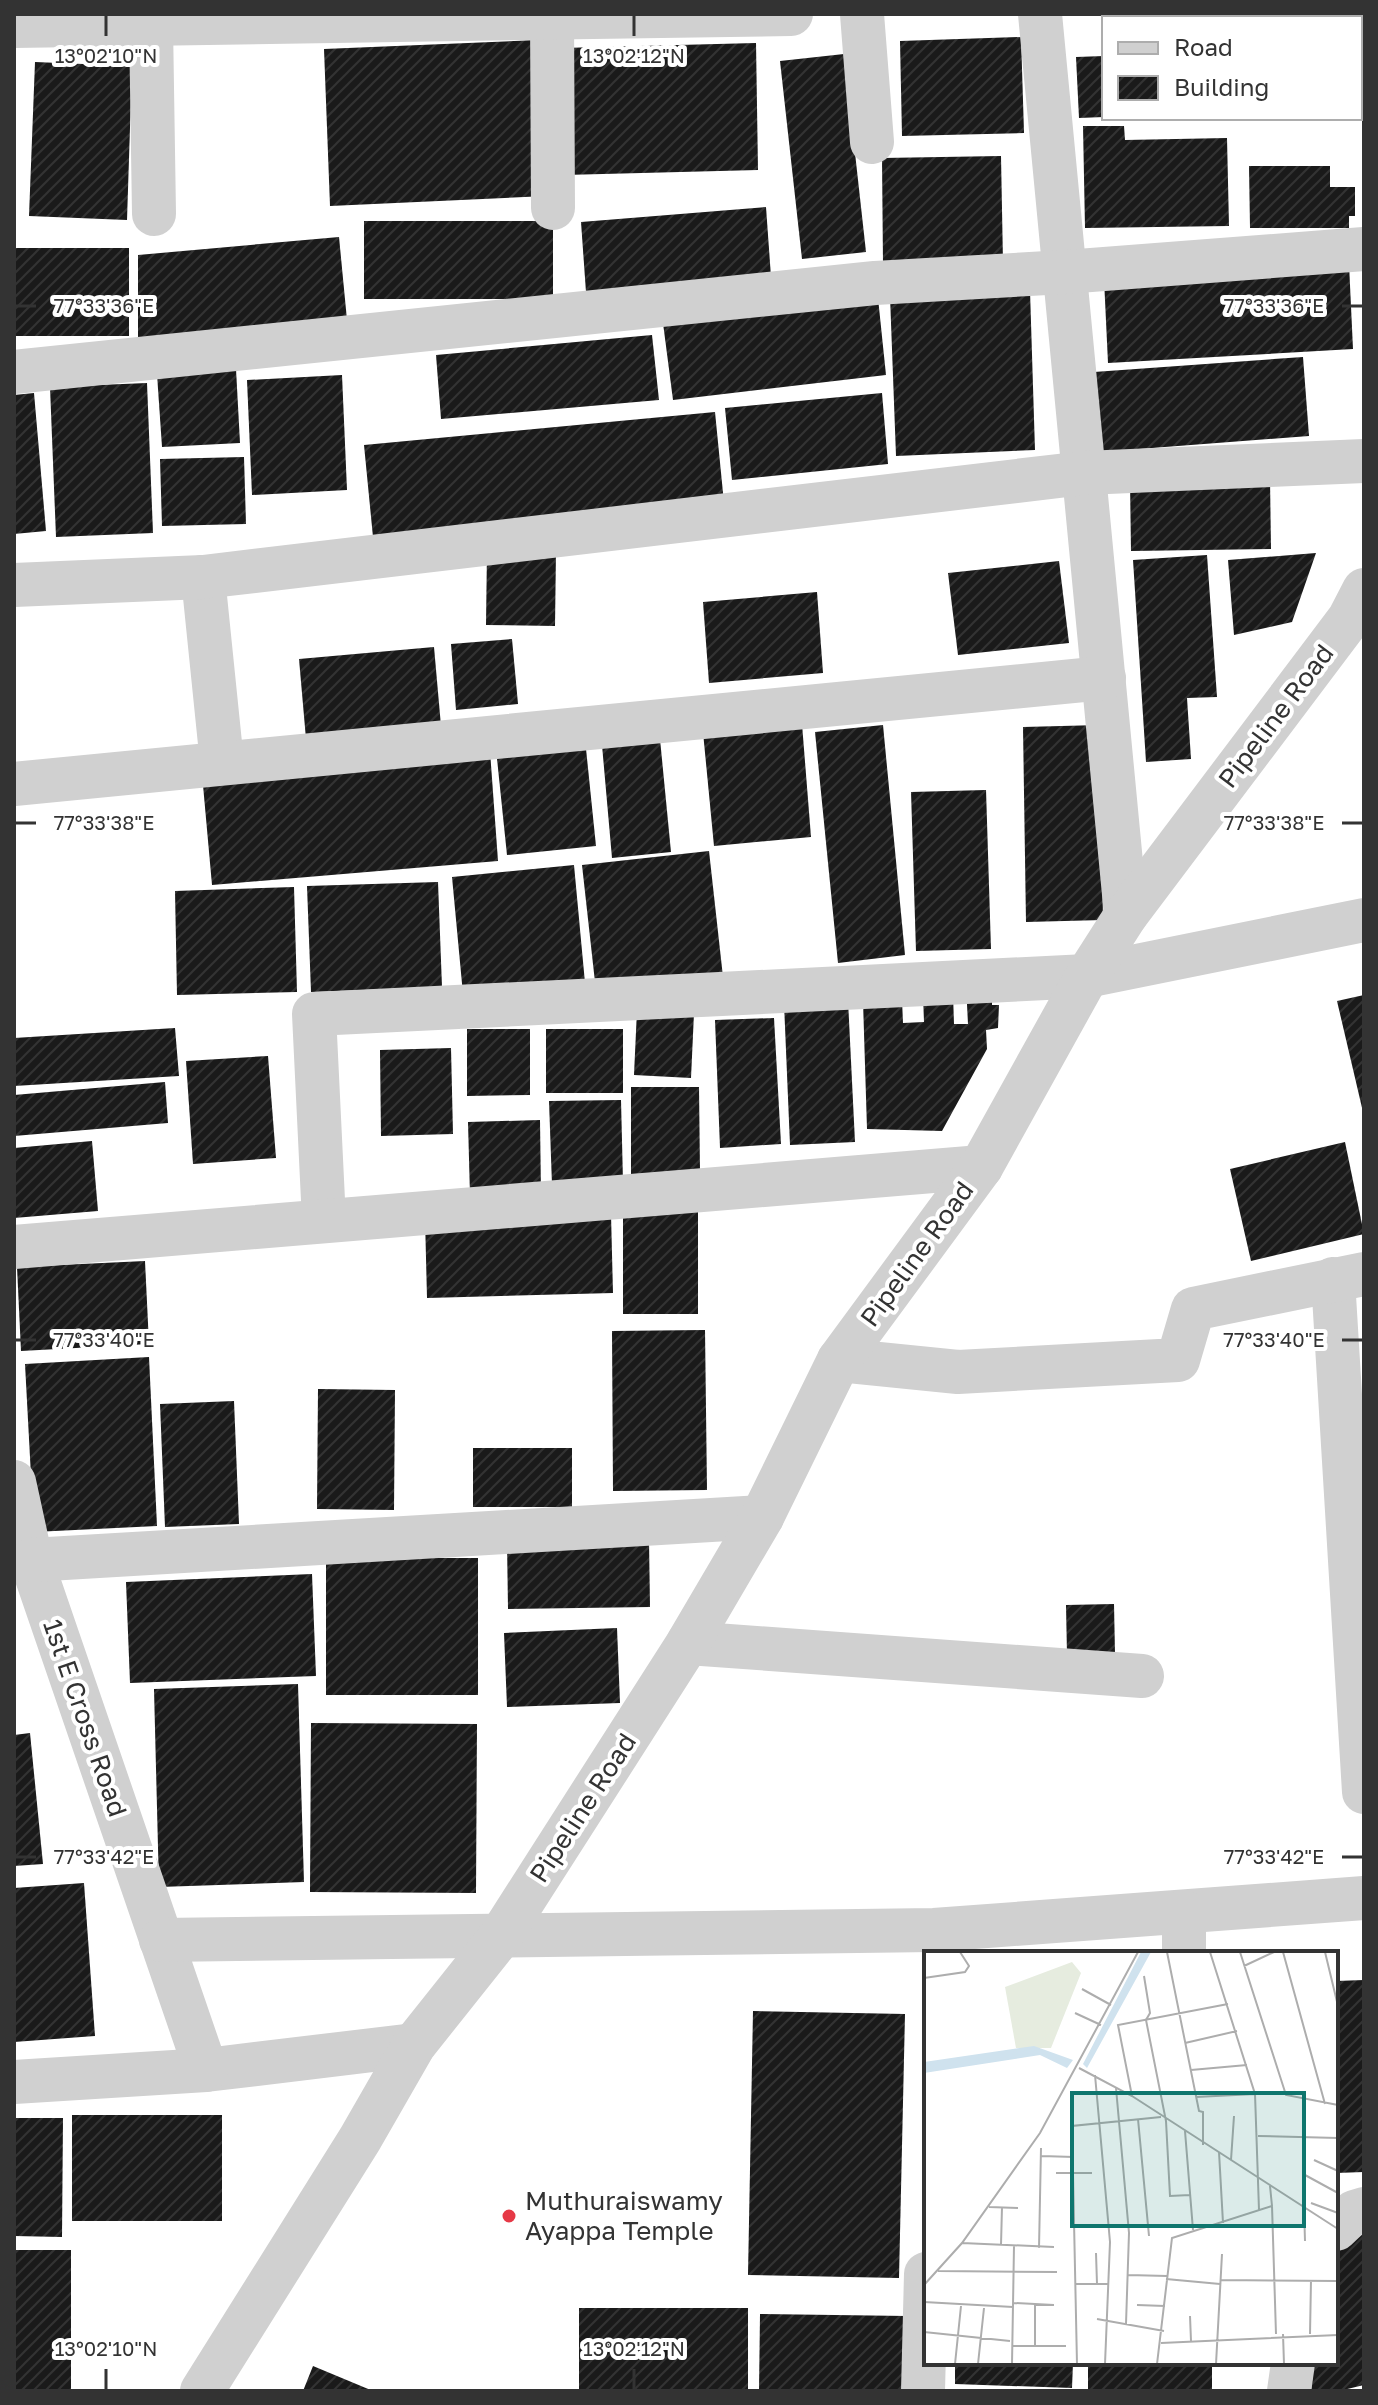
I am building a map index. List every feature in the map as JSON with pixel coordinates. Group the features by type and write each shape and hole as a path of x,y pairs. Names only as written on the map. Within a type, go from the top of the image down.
{"street":[{"path":"14,26 791,14"},
{"path":"862,14 872,142"},
{"path":"1040,14 1126,915"},
{"path":"552,16 553,208"},
{"path":"151,24 154,214"},
{"path":"14,372 875,283 1364,249"},
{"path":"14,585 203,577 1084,473 1364,461"},
{"path":"203,577 222,763"},
{"name":"Pipeline Road","path":"414,2045 500,1937 688,1643 762,1517 839,1360 981,1167 1087,976 1126,915 1359,608"},
{"path":"14,784 1104,678"},
{"path":"324,1221 314,1014 1087,976 1364,920"},
{"path":"14,1247 981,1167"},
{"path":"839,1360 958,1372 1178,1360 1193,1309 1349,1277 1364,1792"},
{"name":"1st E Cross Road","path":"14,1482 31,1560 206,2070"},
{"path":"31,1560 762,1517"},
{"path":"688,1643 1142,1676"},
{"path":"161,1940 500,1937 934,1941 1184,1932 1364,1898"},
{"path":"14,2082 206,2070 414,2045"},
{"path":"202,2391 360,2139 414,2045"},
{"path":"1338,2227 1354,2212 1364,2209"},
{"path":"923,2391 924,2352"},
{"path":"1289,2391 1293,2365"}],"building":[{"path":"1021,37 1024,133 902,136 900,41"},
{"path":"539,40 546,196 330,206 324,49"},
{"path":"756,43 758,170 564,175 561,48"},
{"path":"844,54 866,252 802,259 780,61"},
{"path":"1102,56 1102,117 1079,118 1076,57"},
{"path":"35,62 132,66 127,220 29,216"},
{"path":"1083,126 1124,126 1125,140 1227,138 1229,226 1085,228"},
{"path":"1001,156 1003,262 883,263 882,158"},
{"path":"1249,166 1330,166 1330,187 1355,187 1355,216 1349,216 1349,228 1250,228"},
{"path":"766,207 771,277 586,292 581,222"},
{"path":"364,221 553,221 553,299 364,299"},
{"path":"339,237 347,320 138,341 138,255"},
{"path":"14,248 129,248 129,336 14,336"},
{"path":"1349,264 1353,349 1108,363 1104,279"},
{"path":"1030,291 1035,450 896,456 890,296"},
{"path":"878,298 886,375 673,400 663,323"},
{"path":"652,335 659,400 441,419 436,355"},
{"path":"1303,357 1309,436 1100,452 1094,372"},
{"path":"236,369 240,443 162,447 157,374"},
{"path":"342,375 347,490 252,495 247,380"},
{"path":"147,383 153,533 56,537 50,387"},
{"path":"34,393 46,531 14,534 14,395"},
{"path":"882,393 888,464 732,480 725,408"},
{"path":"715,412 724,503 373,537 364,445"},
{"path":"244,457 246,524 162,526 160,459"},
{"path":"1270,479 1271,549 1131,551 1130,481"},
{"path":"487,550 556,550 555,626 486,625"},
{"path":"1316,553 1292,622 1234,635 1228,560"},
{"path":"1207,555 1217,697 1187,698 1191,759 1146,762 1133,560"},
{"path":"1059,561 1069,643 958,655 948,573"},
{"path":"817,592 823,673 709,683 703,602"},
{"path":"512,639 518,704 456,710 451,644"},
{"path":"434,647 441,726 306,739 299,659"},
{"path":"802,724 811,837 714,846 703,732"},
{"path":"883,725 905,955 838,963 815,732"},
{"path":"1100,725 1103,920 1026,922 1023,727"},
{"path":"585,739 596,846 507,855 496,749"},
{"path":"660,739 671,852 612,858 602,745"},
{"path":"490,751 498,861 212,885 202,774"},
{"path":"986,790 991,949 916,951 911,792"},
{"path":"709,851 723,977 596,991 582,865"},
{"path":"574,865 585,983 463,994 452,877"},
{"path":"438,882 442,987 311,992 307,886"},
{"path":"294,887 297,992 177,995 175,891"},
{"path":"992,984 992,1005 999,1005 998,1028 986,1030 987,1049 942,1131 867,1129 863,1001 902,1000 903,1023 924,1022 923,995 953,994 954,1024 968,1024 966,985"},
{"path":"1364,995 1364,1111 1363,1112 1337,1001"},
{"path":"848,1000 855,1142 790,1145 784,1003"},
{"path":"637,1010 694,1013 691,1078 634,1075"},
{"path":"774,1018 781,1144 720,1148 715,1020"},
{"path":"175,1028 179,1076 14,1086 14,1038"},
{"path":"467,1029 530,1029 530,1095 467,1096"},
{"path":"546,1029 623,1029 623,1093 546,1093"},
{"path":"451,1048 453,1134 381,1136 380,1050"},
{"path":"268,1056 276,1158 193,1164 186,1061"},
{"path":"165,1082 168,1123 14,1136 14,1095"},
{"path":"631,1087 699,1087 700,1173 631,1174"},
{"path":"621,1100 623,1182 552,1185 549,1101"},
{"path":"540,1120 541,1195 470,1196 468,1122"},
{"path":"92,1141 98,1211 14,1218 14,1148"},
{"path":"1345,1142 1364,1234 1251,1261 1230,1169"},
{"path":"623,1204 698,1204 698,1314 623,1314"},
{"path":"611,1214 613,1293 427,1298 425,1218"},
{"path":"145,1261 149,1344 21,1351 17,1267"},
{"path":"705,1330 707,1490 613,1491 612,1331"},
{"path":"149,1357 157,1526 34,1532 25,1364"},
{"path":"318,1389 395,1390 394,1510 317,1509"},
{"path":"234,1401 239,1524 165,1527 160,1404"},
{"path":"473,1448 572,1448 572,1507 473,1507"},
{"path":"649,1540 650,1607 508,1609 507,1542"},
{"path":"326,1558 478,1558 478,1695 326,1695"},
{"path":"312,1574 316,1676 130,1683 126,1582"},
{"path":"1114,1604 1115,1654 1067,1655 1066,1605"},
{"path":"617,1628 620,1703 507,1707 504,1633"},
{"path":"298,1684 304,1882 159,1887 154,1689"},
{"path":"311,1723 477,1724 476,1893 310,1892"},
{"path":"30,1733 43,1864 14,1866 14,1735"},
{"path":"84,1883 95,2036 14,2042 14,1888"},
{"path":"1364,1980 1364,2172 1338,2173 1338,1981"},
{"path":"753,2011 905,2014 899,2278 748,2275"},
{"path":"72,2115 222,2115 222,2221 72,2221"},
{"path":"14,2118 63,2118 62,2237 14,2236"},
{"path":"1364,2233 1364,2385 1339,2391 1311,2391 1314,2365 1338,2365 1338,2252"},
{"path":"14,2250 71,2250 71,2391 14,2391"},
{"path":"579,2308 748,2308 748,2391 579,2391"},
{"path":"760,2314 907,2316 906,2391 759,2391"},
{"path":"955,2365 1073,2365 1072,2388 955,2384"},
{"path":"1088,2365 1212,2365 1212,2391 1088,2391"},
{"path":"313,2366 373,2391 303,2391"}],"place":[{"name":"Muthuraiswamy Ayappa Temple","path":"509,2216"}]}
